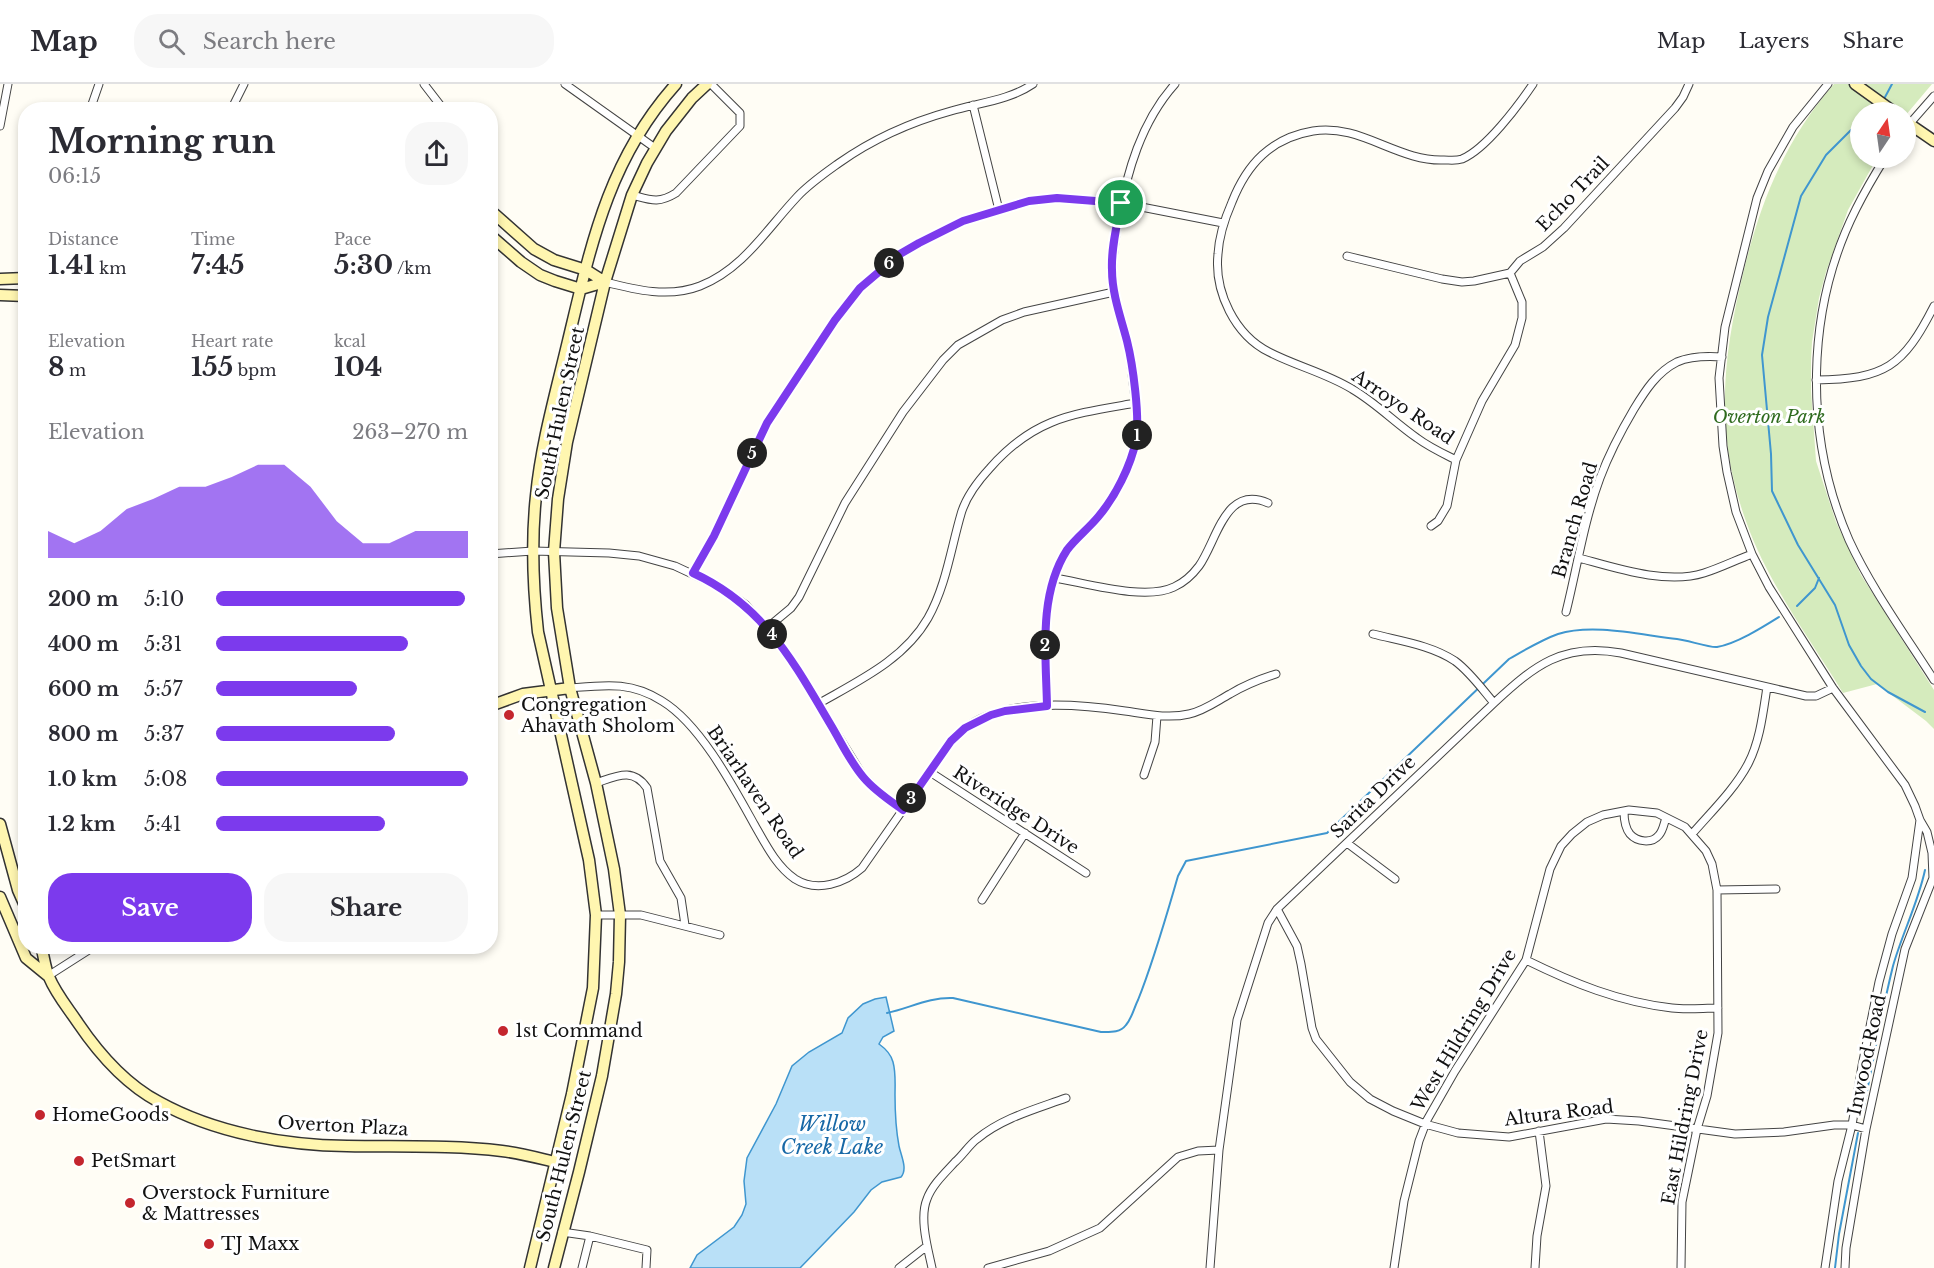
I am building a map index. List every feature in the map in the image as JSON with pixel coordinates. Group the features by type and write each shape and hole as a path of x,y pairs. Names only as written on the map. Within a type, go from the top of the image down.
{"main road":[{"name":"South Hulen Street","path":"530,1268 572,1094 594,983 596,915 589,860 538,632 534,598 533,551 536,495 541,458 581,289 606,200 639,135 676,84"},
{"name":"South Hulen Street","path":"554,1268 602,1076 616,994 620,915 614,869 596,783 570,688 557,608 554,552 558,499 567,442 605,282 632,195 666,131 692,98 709,84"},
{"path":"1855,84 1879,102"},
{"path":"1916,130 1934,141"},
{"path":"498,217 534,249 554,260 586,270 605,282"},
{"path":"498,242 540,275 581,289 605,282"},
{"path":"0,279 18,278"},
{"path":"0,294 18,295"},
{"name":"Briarhaven Road","path":"498,703 524,694 570,688"},
{"path":"0,824 18,890"},
{"name":"Overton Plaza","path":"0,897 18,939"},
{"name":"Overton Plaza","path":"24,954 48,976"},
{"name":"Overton Plaza","path":"42,954 48,976 58,994 89,1039 116,1070 158,1101 200,1120 241,1133 303,1144 483,1149 510,1152 555,1162"}],"street":[{"path":"0,126 8,84"},
{"path":"93,102 99,84"},
{"path":"235,102 244,84"},
{"path":"424,84 438,102"},
{"path":"565,84 655,148"},
{"path":"632,195 652,201 664,200 676,194 741,126 740,113 709,84"},
{"path":"605,282 636,290 667,292 691,289 709,282 740,261 799,195 844,160 896,130 949,111 1025,90 1033,84"},
{"path":"1047,706 1046,626 1048,606 1059,565 1068,549 1098,517 1112,498 1136,441 1136,403 1128,345 1114,292 1113,247 1131,163 1149,123 1175,84"},
{"name":"Arroyo Road","path":"1456,460 1415,436 1351,388 1320,372 1270,353 1243,334 1234,322 1218,275 1218,255 1224,223 1238,186 1247,170 1263,153 1279,143 1314,131 1345,132 1432,161 1460,160 1483,146 1533,84"},
{"name":"Echo Trail","path":"1347,255 1462,282 1509,273 1520,261 1543,247 1564,228 1675,108 1689,84"},
{"name":"Inwood Road","path":"1828,84 1793,127 1768,171 1757,198 1725,327 1719,378 1723,446 1736,512 1752,554 1769,587 1833,688 1905,785 1927,832 1932,853 1934,878 1905,949 1866,1129 1846,1248 1845,1268"},
{"path":"1916,114 1934,96"},
{"path":"973,105 999,210"},
{"path":"1880,168 1856,210 1834,265 1826,297 1819,336 1816,380 1820,427 1833,495 1845,528 1864,568 1934,680"},
{"path":"693,573 714,536 767,423 835,320 860,288 882,268 919,243 963,221 1029,201 1057,198 1121,203 1224,223"},
{"path":"1431,526 1438,521 1447,506 1456,460 1482,400 1515,345 1522,318 1522,302 1509,273"},
{"path":"767,628 791,608 799,597 845,503 903,412 943,360 958,345 1002,320 1024,312 1114,292"},
{"path":"1816,380 1859,378 1878,372 1894,362 1913,344 1934,306"},
{"name":"Branch Road","path":"1566,612 1599,480 1623,426 1649,385 1665,369 1688,358 1722,357"},
{"path":"818,704 882,667 909,643 928,618 942,587 962,510 970,494 1000,456 1023,436 1056,419 1136,403"},
{"path":"1055,578 1141,593 1158,592 1174,587 1190,576 1198,566 1227,512 1235,504 1252,498 1268,503"},
{"path":"498,553 533,551 639,556 661,561 693,573 720,587 751,610 767,628 796,667 863,777 879,793 903,810"},
{"path":"1579,558 1627,571 1666,577 1702,574 1752,554"},
{"path":"1373,634 1437,651 1454,661 1471,676 1494,703"},
{"name":"Sarita Drive","path":"1210,1268 1219,1150 1237,1020 1268,923 1277,909 1494,703 1524,676 1543,663 1564,655 1595,650 1621,653 1811,696 1822,694 1833,688"},
{"name":"Briarhaven Road","path":"570,688 620,684 648,692 676,711 724,771 768,848 781,865 795,879 804,883 831,885 852,877 862,868 951,741 965,728 985,718 1005,711 1047,706 1104,708 1157,716 1190,714 1251,682 1276,674"},
{"path":"1692,834 1738,780 1749,763 1759,732 1767,687"},
{"path":"1144,776 1155,742 1157,716"},
{"name":"Riveridge Drive","path":"930,772 1086,873"},
{"path":"596,783 620,775 641,778 647,788 660,861 681,898 685,925"},
{"path":"1624,811 1629,833 1638,840 1651,841 1659,836 1666,818"},
{"name":"West Hildring Drive","path":"1394,1268 1404,1201 1425,1124 1455,1071 1526,960 1550,868 1561,846 1587,822 1603,815 1624,811 1657,813 1685,827 1692,834"},
{"name":"Inwood Road","path":"1825,1268 1838,1181 1852,1125 1879,982 1892,934 1912,878 1920,820"},
{"path":"982,900 1025,833"},
{"name":"East Hildring Drive","path":"1681,1268 1682,1202 1707,1096 1718,1033 1717,890 1712,864 1706,851 1692,834"},
{"path":"1347,843 1395,879"},
{"path":"1916,855 1932,853"},
{"path":"1717,890 1776,889"},
{"name":"Altura Road","path":"1277,909 1297,946 1316,1039 1350,1082 1370,1099 1425,1124 1458,1133 1509,1137 1606,1119 1639,1121 1735,1134 1784,1132 1834,1125 1852,1125 1866,1129"},
{"path":"596,915 641,915 720,935"},
{"path":"48,976 82,954"},
{"path":"1526,960 1565,979 1612,997 1673,1008 1718,1008"},
{"path":"932,1268 924,1214 926,1200 945,1173 977,1139 995,1127 1018,1115 1066,1098"},
{"path":"1535,1268 1537,1236 1546,1186 1539,1131"},
{"path":"988,1268 1049,1251 1100,1228 1178,1157 1198,1151 1219,1150"},
{"path":"562,1232 590,1236 647,1250 646,1268"},
{"path":"582,1268 590,1236"},
{"path":"899,1268 927,1246"}],"green space":[{"name":"Overton Park","path":"1834,84 1932,84 1916,103 1850,102 1850,168 1871,168 1848,210 1826,272 1812,342 1811,391 1816,461 1836,522 1861,575 1934,690 1934,729 1877,684 1843,693 1766,568 1736,491 1730,459 1725,397 1727,366 1736,303 1744,270 1758,219 1777,171 1802,126"}],"water":[{"name":"Willow Creek Lake","path":"886,997 894,1031 883,1037 879,1044 890,1054 894,1066 896,1127 904,1166 901,1177 882,1182 871,1190 854,1212 800,1268 690,1268 697,1255 734,1227 742,1215 746,1204 744,1181 747,1158 776,1104 792,1066 809,1052 842,1033 848,1018 863,1004"}],"waterway":[{"path":"1884,99 1892,84"},
{"path":"1850,131 1826,155 1801,196 1768,317 1762,355 1772,491 1798,545 1835,605 1849,645 1861,666 1871,679 1888,692 1925,712"},
{"path":"1797,606 1815,588 1819,578"},
{"path":"887,1013 928,1001 953,998 1101,1032 1115,1032 1126,1025 1138,1000 1155,954 1178,876 1186,861 1327,833 1509,659 1552,636 1586,630 1633,633 1717,647 1741,639 1779,617"},
{"path":"1863,1111 1893,966 1925,870"},
{"path":"1835,1268 1858,1133"}],"place":[{"name":"Congregation Ahavath Sholom","path":"509,715"},
{"name":"1st Command","path":"503,1031"},
{"name":"HomeGoods","path":"40,1115"},
{"name":"PetSmart","path":"79,1161"},
{"name":"Overstock Furniture & Mattresses","path":"130,1203"},
{"name":"TJ Maxx","path":"209,1244"}],"route":[{"path":"1057,198 1121,203 1113,247 1112,270 1115,297 1128,345 1137,412 1136,441 1112,498 1098,517 1068,549 1059,565 1052,586 1046,626 1047,706 1005,711 978,720 965,728 951,741 903,810 884,797 863,777 796,667 756,615 732,595 693,573 714,536 767,423 835,320 860,288 882,268 900,254 963,221 1029,201 1057,198"}]}
